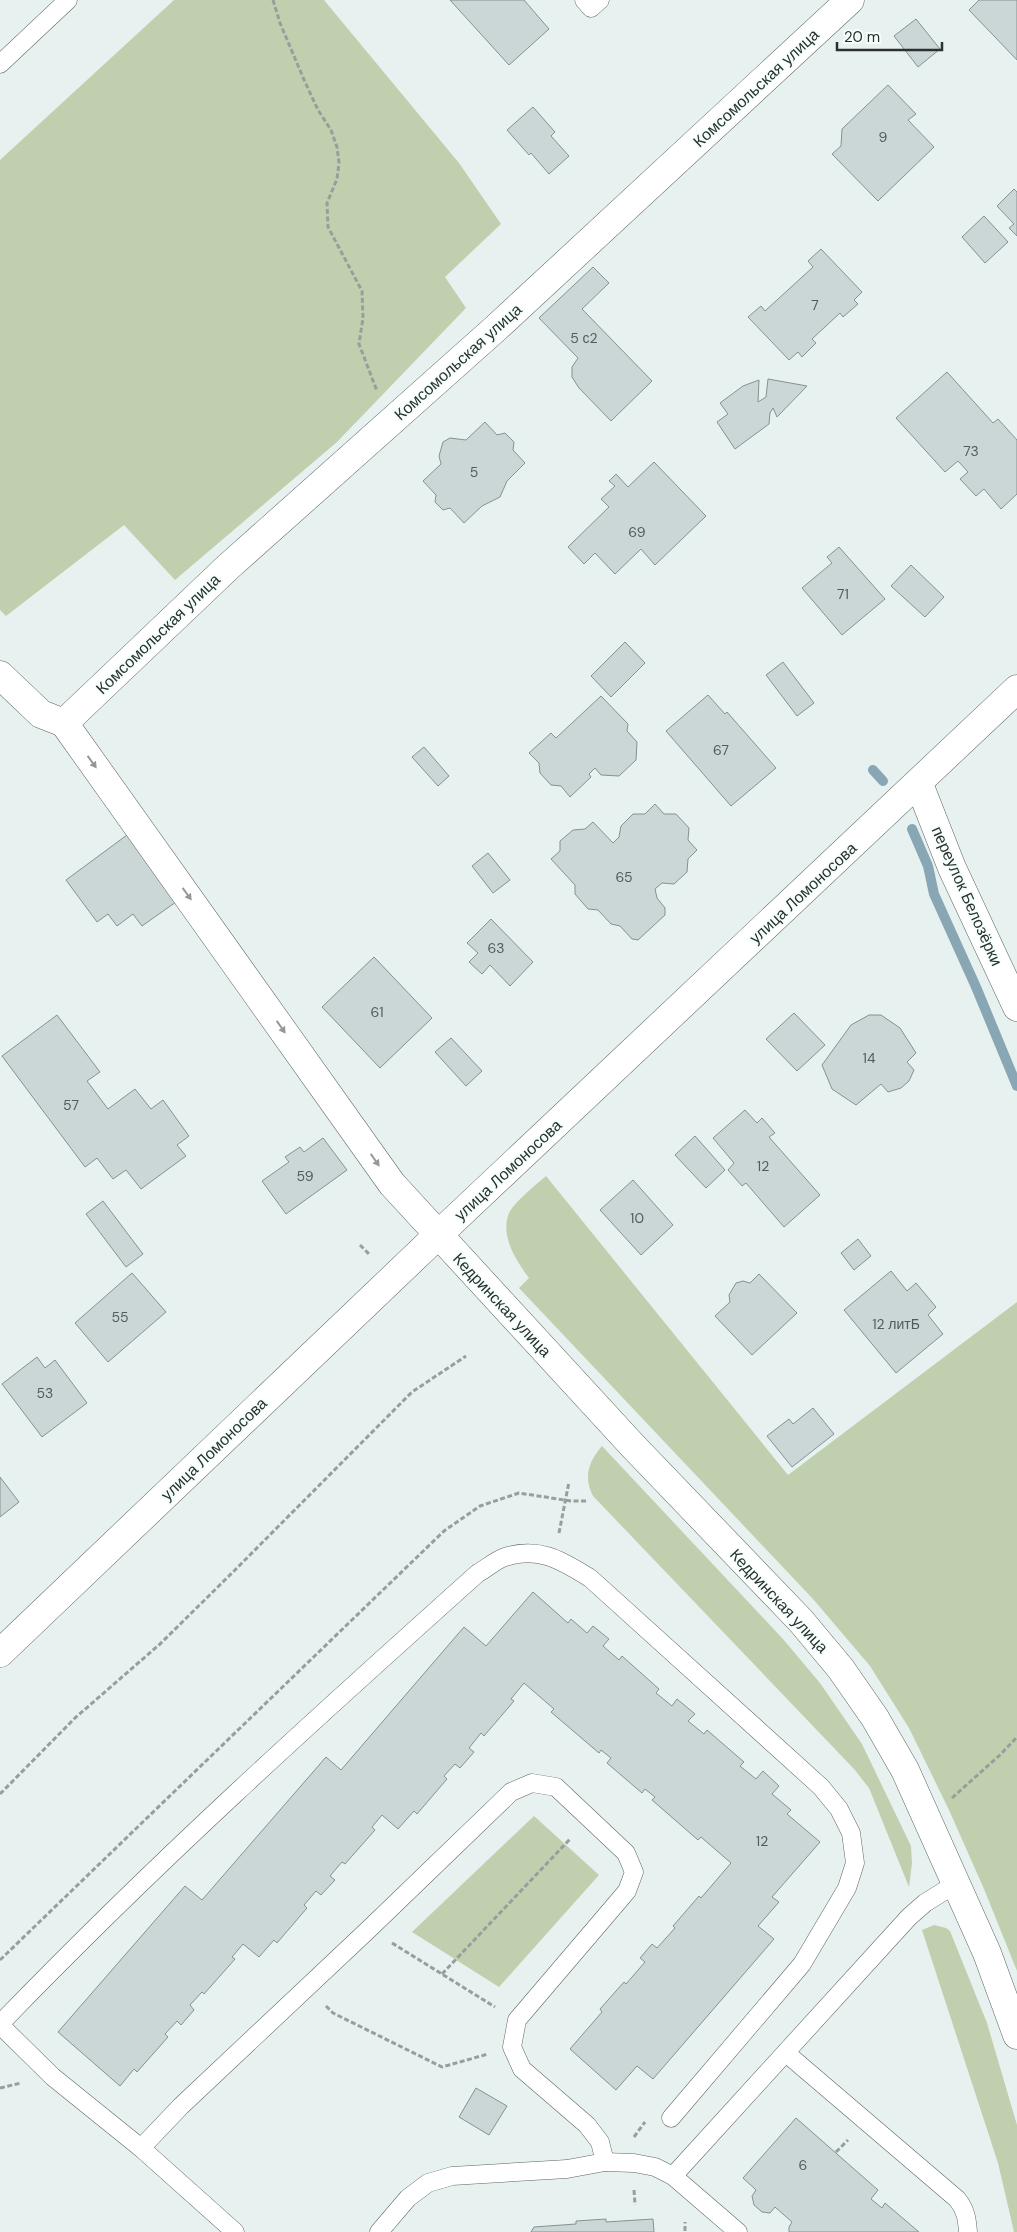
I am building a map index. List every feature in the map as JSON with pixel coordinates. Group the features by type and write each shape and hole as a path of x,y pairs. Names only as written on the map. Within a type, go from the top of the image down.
{"street":[{"name":"Комсомольская улица","path":"64,723 228,567 504,321 850,0"},
{"path":"0,676 41,714 64,723"},
{"name":"улица Ломоносова","path":"0,1653 438,1235 1017,690"},
{"name":"Кедринская улица","path":"64,723 392,1184 632,1445 801,1621 841,1669 876,1718 905,1770 957,1883 987,1954 1017,2035"},
{"name":"переулок Белозёрки","path":"919,784 952,868 1017,1007"}],"lane":[{"path":"0,64 68,0"},
{"path":"584,0 591,8 600,0"},
{"path":"235,2232 141,2148 53,2077 0,2025 107,1916 309,1725 478,1573 504,1557 535,1552 561,1560 590,1578 821,1787 839,1809 851,1833 855,1863 847,1888 802,1964 671,2118"},
{"path":"141,2148 181,2106 511,1792 532,1783 556,1788 626,1853 634,1872 627,1891 517,2020 512,2047 522,2069 587,2124 600,2142 605,2162"},
{"path":"673,2176 909,1917 924,1903 957,1883"},
{"path":"786,2052 957,2199 964,2207 968,2232"},
{"path":"378,2232 408,2198 428,2183 452,2176 567,2169 605,2162 634,2162 655,2167 673,2176 738,2232"}],"path":[{"path":"273,0 280,23 305,82 318,110 331,130 337,147 339,163 337,179 327,203 328,227 362,291 363,318 359,344 370,377 391,422"},
{"path":"0,1794 75,1718 160,1644 412,1392 466,1356"},
{"path":"554,1558 569,1482"},
{"path":"0,1960 444,1531 480,1506 519,1493 586,1501"},
{"path":"949,1801 993,1762 1017,1737"},
{"path":"442,1974 589,1818"},
{"path":"369,1929 517,2020"},
{"path":"308,1987 333,2013 442,2067 512,2047"},
{"path":"0,2088 22,2083"},
{"path":"836,2152 853,2134"}],"green space":[{"path":"174,0 324,0 459,163 501,224 445,277 466,308 337,442 175,580 124,525 6,616 0,610 0,160"},
{"path":"546,1176 788,1475 1017,1302 1017,1971 984,1889 949,1810 909,1728 870,1666 813,1599 519,1288 529,1278 511,1249 506,1224 510,1211 519,1200"},
{"path":"602,1446 783,1639 820,1683 862,1744 911,1846 912,1863 909,1887 869,1788 854,1769 593,1496 588,1482 589,1470 594,1457"},
{"path":"534,1816 599,1875 499,1987 412,1932"},
{"path":"934,1925 950,1931 987,2023 1017,2125 1017,2232 1014,2232 998,2163 922,1930"}],"building":[{"path":"450,0 524,0 549,29 509,65"},
{"path":"979,0 1017,0 1017,60 969,10"},
{"path":"916,19 940,49 918,67 894,36"},
{"path":"888,85 916,114 908,120 934,147 878,201 832,154 841,146 842,129"},
{"path":"533,107 555,132 551,136 569,156 549,174 507,130"},
{"path":"1014,189 1017,192 1017,236 1009,228 1014,224 997,206"},
{"path":"984,216 1008,242 985,263 962,237"},
{"path":"821,249 862,292 854,300 858,304 843,317 840,313 812,339 816,343 802,357 798,352 789,360 748,317 761,306 765,311 813,267 808,261"},
{"path":"593,267 609,283 582,309 652,381 611,421 579,388 572,377 572,367 578,358 539,318"},
{"path":"947,372 993,423 998,419 1017,440 1017,494 1001,509 984,489 976,496 960,479 968,472 958,461 945,472 896,418"},
{"path":"768,379 807,386 777,417 773,408 770,413 769,424 735,449 717,422 728,414 720,403 743,386 759,380 758,402 766,397"},
{"path":"485,422 497,435 505,433 514,442 513,450 525,463 507,481 500,497 482,506 464,523 450,508 443,510 435,502 436,495 423,481 441,464 439,456 443,442 450,438 466,440"},
{"path":"654,462 706,516 655,565 641,549 615,574 595,553 584,564 568,547 609,507 601,499 615,486 609,481 616,474 628,487"},
{"path":"839,547 885,599 842,635 802,588 832,563 827,557"},
{"path":"911,565 944,597 925,617 891,586"},
{"path":"625,642 645,663 611,697 591,676"},
{"path":"783,662 814,703 797,716 766,675"},
{"path":"708,695 725,714 727,712 776,768 731,806 666,731"},
{"path":"601,696 628,724 627,731 637,742 636,760 619,776 601,775 595,768 589,774 591,777 570,797 561,786 551,785 540,773 539,763 529,753 551,733 556,738"},
{"path":"424,747 449,776 438,786 412,757"},
{"path":"655,804 664,814 676,814 689,828 688,840 697,850 688,859 687,872 674,884 662,883 655,889 657,898 665,908 665,915 638,940 632,939 620,926 611,924 598,910 588,909 575,894 575,885 551,859 560,851 560,841 573,830 585,829 593,822 613,843 619,837 621,826 633,814 645,814"},
{"path":"127,835 176,902 142,926 133,914 117,926 108,914 97,922 66,880"},
{"path":"488,853 510,880 493,893 472,866"},
{"path":"491,919 533,962 510,986 490,965 482,974 469,962 478,953 467,943"},
{"path":"374,957 432,1018 380,1068 322,1007"},
{"path":"794,1013 825,1045 797,1071 766,1039"},
{"path":"57,1015 100,1072 87,1081 108,1109 135,1089 151,1109 163,1100 189,1136 177,1145 186,1156 141,1189 126,1170 113,1179 97,1158 85,1167 2,1056"},
{"path":"869,1015 881,1015 900,1028 916,1053 907,1062 914,1070 909,1081 901,1088 888,1092 881,1084 856,1105 832,1089 822,1065 851,1025"},
{"path":"451,1038 482,1071 466,1086 435,1052"},
{"path":"745,1110 757,1123 762,1118 775,1133 769,1137 820,1195 784,1227 746,1183 742,1186 728,1170 734,1163 713,1138"},
{"path":"695,1136 725,1170 706,1188 675,1155"},
{"path":"323,1138 347,1170 286,1214 262,1181 289,1162 285,1157 300,1147 304,1152"},
{"path":"633,1180 673,1225 641,1255 600,1210"},
{"path":"103,1201 143,1254 126,1267 86,1214"},
{"path":"858,1239 871,1256 854,1270 841,1253"},
{"path":"891,1271 907,1291 916,1283 936,1307 928,1315 943,1334 896,1373 844,1310"},
{"path":"132,1273 166,1312 108,1362 75,1323"},
{"path":"759,1274 797,1313 752,1355 715,1316 730,1302 729,1295 736,1283 743,1281 750,1283"},
{"path":"37,1357 45,1368 55,1360 87,1403 42,1437 2,1384"},
{"path":"813,1408 834,1434 792,1467 767,1436 789,1419 793,1424"},
{"path":"0,1477 19,1502 0,1517"},
{"path":"533,1592 568,1623 571,1619 587,1633 593,1626 609,1639 603,1646 619,1660 622,1656 659,1689 656,1693 672,1706 677,1699 695,1714 688,1721 704,1734 707,1730 744,1762 740,1766 756,1779 763,1771 779,1786 772,1794 791,1810 787,1814 820,1842 772,1897 779,1902 758,1926 774,1939 653,2079 637,2066 616,2090 570,2049 602,2012 600,2009 645,1962 640,1958 652,1944 657,1948 699,1896 701,1898 731,1863 701,1837 698,1840 652,1800 655,1797 645,1789 642,1793 607,1763 611,1758 601,1750 599,1753 551,1712 554,1709 524,1683 511,1699 514,1701 484,1736 481,1733 469,1748 474,1752 460,1768 455,1764 444,1776 447,1779 417,1814 414,1811 398,1829 382,1815 372,1827 375,1830 345,1864 342,1862 330,1876 335,1880 321,1895 316,1891 304,1905 307,1908 277,1943 274,1940 259,1957 243,1944 232,1957 235,1959 204,1994 202,1992 190,2005 194,2010 181,2025 177,2021 165,2034 168,2037 137,2072 134,2069 120,2086 58,2032 185,1886 202,1900 326,1757 341,1770 464,1627 486,1646"},
{"path":"476,2088 507,2106 489,2135 459,2117"},
{"path":"796,2118 878,2190 871,2199 882,2208 885,2203 919,2232 789,2232 792,2222 775,2207 770,2213 762,2212 754,2205 752,2196 756,2190 743,2178"},
{"path":"606,2219 606,2222 653,2219 654,2232 531,2232 534,2227 576,2224 576,2221"}],"waterway":[{"path":"873,770 883,781"},
{"path":"912,829 928,866 934,894 976,987 1017,1086"}]}
